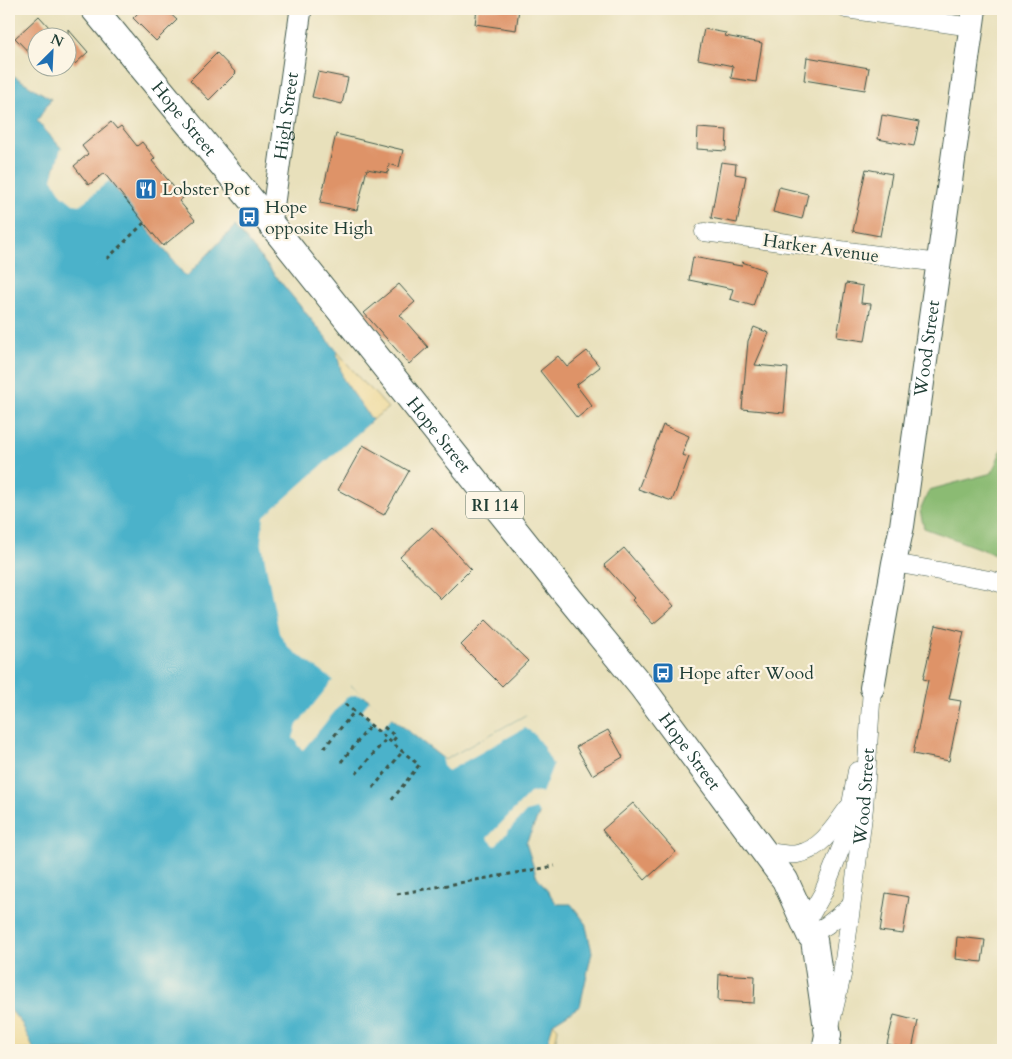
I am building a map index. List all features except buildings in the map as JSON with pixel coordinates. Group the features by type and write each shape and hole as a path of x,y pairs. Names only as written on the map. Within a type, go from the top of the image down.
{"main road":[{"name":"Hope Street","path":"94,9 271,224 558,585 642,687 785,880 814,940 827,1043"},
{"name":"Wood Street","path":"872,688 902,526 973,18"}],"street":[{"name":"High Street","path":"271,224 301,9"},
{"path":"846,9 973,18"},
{"name":"Harker Avenue","path":"704,232 938,263"},
{"path":"894,563 1003,584"},
{"name":"Wood Street","path":"808,929 845,838 872,688"},
{"name":"Wood Street","path":"827,1043 842,975 864,808 872,688"},
{"name":"Wood Street","path":"762,850 798,854 814,847 829,835 851,803"},
{"path":"808,929 827,925 851,906"}],"path":[{"path":"107,259 144,222"},
{"path":"345,704 419,765 391,801"},
{"path":"324,748 354,712"},
{"path":"341,762 371,725"},
{"path":"384,727 400,741"},
{"path":"392,742 396,737"},
{"path":"356,774 387,738"},
{"path":"373,788 403,751"},
{"path":"397,894 555,866"}],"green space":[{"path":"1003,446 1003,557 924,528 920,511 929,490 992,473"}],"sand":[{"path":"336,350 365,385 388,408 372,420 358,401 327,367"},
{"path":"9,962 71,1050 9,1050"},
{"path":"553,1023 558,1028 554,1050 530,1050"}],"water":[{"path":"9,73 51,99 37,121 62,149 54,171 78,200 107,178 186,277 235,226 336,350 343,379 372,420 268,521 289,637 445,760 526,715 558,773 526,843 536,875 557,904 571,904 585,922 592,952 580,1006 553,1023 546,1050 34,1050 22,1024 9,1008"}],"pier":[{"path":"61,148 64,151 56,171 78,197 106,176 110,180 80,205 73,204 62,195 52,179"},
{"path":"374,419 270,522 292,635 352,682 350,685 365,696 354,695 346,698 303,750 293,738 297,725 333,680 289,648 279,633 261,540 264,517"},
{"path":"370,700 392,717 382,729 361,711"},
{"path":"526,715 529,716 558,759 560,774 542,814 539,814 536,809 526,812 495,846 487,838 531,792 542,793 553,765 542,745 533,733 525,728 448,771 443,766 441,757 445,760"}],"place":[{"name":"Lobster Pot","path":"146,189"},
{"name":"Hope opposite High","path":"249,217"},
{"name":"Hope after Wood","path":"663,673"}]}
